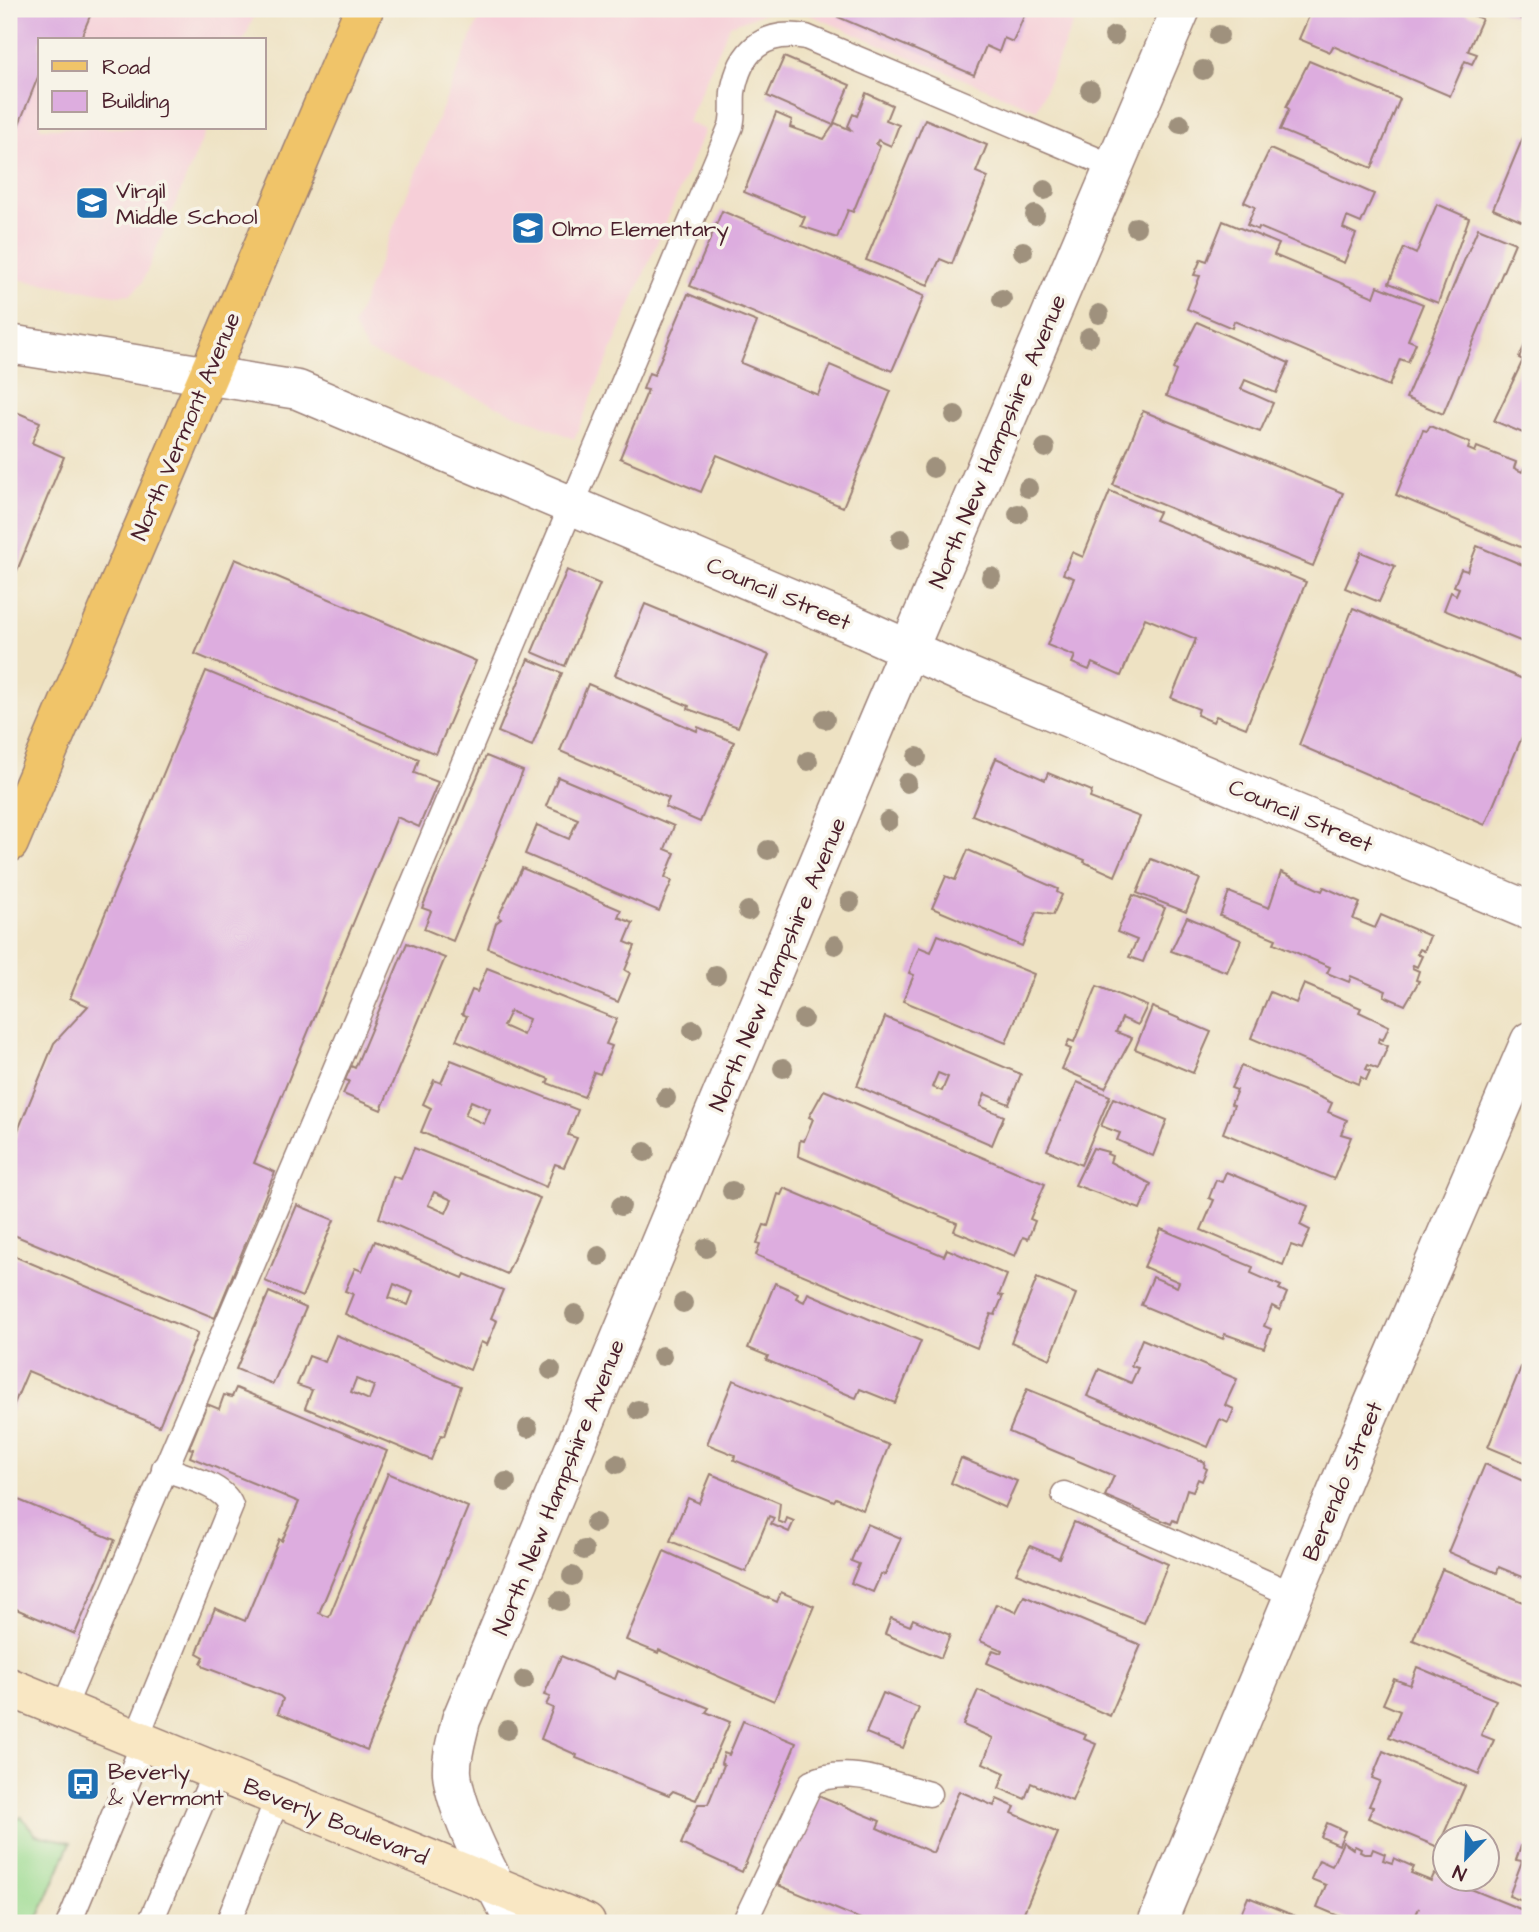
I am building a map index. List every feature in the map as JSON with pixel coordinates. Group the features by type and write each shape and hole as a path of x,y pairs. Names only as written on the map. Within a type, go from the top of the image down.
{"main road":[{"name":"North Vermont Avenue","path":"9,843 364,9"},
{"name":"Beverly Boulevard","path":"9,1687 586,1923"}],"street":[{"name":"North New Hampshire Avenue","path":"515,1923 470,1829 452,1777 452,1755 461,1720 908,650 1181,9"},
{"name":"Council Street","path":"9,344 298,390 1530,911"},
{"name":"Berendo Street","path":"1157,1923 1530,1041"}],"lane":[{"path":"62,1709 311,1128 731,126 740,67 752,48 786,33 806,37 1114,167"},
{"path":"69,1923 231,1506 228,1497 214,1488 164,1468"},
{"path":"1064,1494 1294,1595"},
{"path":"150,1923 215,1772"},
{"path":"744,1923 811,1783 825,1775 859,1777 929,1794"},
{"path":"228,1923 278,1797"}],"shaded area":[{"name":"Virgil Middle School","path":"9,9 257,9 245,38 38,38 38,130 206,130 142,283 131,294 116,295 9,278"},
{"name":"Olmo Elementary","path":"483,9 777,9 730,25 687,122 705,130 574,439 367,351 353,326"},
{"path":"796,9 1079,9 1037,110"}],"green space":[{"path":"22,1817 36,1835 71,1842 36,1923 9,1923 9,1822"}],"building":[{"path":"9,9 93,9 81,38 38,38 38,77 9,149"},
{"path":"841,9 1027,9 1013,42 1004,38 999,52 986,46 974,75 838,17"},
{"path":"1312,9 1458,9 1482,19 1468,51 1477,54 1472,64 1465,61 1450,96 1333,46 1330,52 1299,39"},
{"path":"1498,9 1530,9 1530,22"},
{"path":"784,57 850,85 833,125 767,96"},
{"path":"1309,61 1400,99 1372,168 1280,130 1289,109 1286,107"},
{"path":"866,93 892,105 886,120 899,125 891,146 878,140 876,144 880,146 856,205 853,212 848,210 837,238 801,226 805,217 744,192 776,113 792,120 790,127 824,139 835,123 851,130 848,126 853,114 857,116"},
{"path":"925,119 987,145 976,172 988,177 952,264 940,259 928,285 866,260"},
{"path":"1524,135 1530,137 1530,225 1493,209"},
{"path":"1270,149 1374,194 1361,223 1347,217 1343,228 1356,234 1344,263 1259,227 1258,230 1247,225 1255,207 1244,202"},
{"path":"1437,204 1469,218 1438,303 1389,283 1404,248 1416,254"},
{"path":"722,211 924,296 892,371 690,286"},
{"path":"1223,221 1279,244 1274,255 1374,297 1378,286 1423,304 1408,340 1416,343 1408,362 1400,359 1389,386 1234,321 1232,328 1187,309 1200,276 1194,275 1201,259 1207,261"},
{"path":"1478,228 1515,243 1443,414 1406,398"},
{"path":"688,294 757,322 741,363 818,395 830,365 891,391 843,507 717,455 701,492 620,458 648,390 643,389 649,373 654,375"},
{"path":"1197,322 1289,363 1276,393 1245,380 1241,389 1273,403 1260,432 1166,396 1176,371 1173,369"},
{"path":"1530,333 1530,436 1494,421 1523,360 1519,358"},
{"path":"9,409 40,422 32,443 64,457 9,590"},
{"path":"1143,411 1343,493 1313,566 1113,485"},
{"path":"1430,426 1470,443 1468,449 1475,452 1477,447 1516,462 1514,468 1522,472 1525,466 1530,468 1530,551 1396,495 1423,430 1427,431"},
{"path":"1110,491 1159,512 1155,520 1306,582 1246,728 1216,716 1213,722 1197,715 1199,709 1171,698 1196,639 1145,618 1121,676 1092,663 1089,670 1072,663 1075,656 1047,645 1074,578 1063,574 1072,552 1083,557"},
{"path":"1477,546 1530,568 1530,645 1444,610 1451,592 1456,595 1459,588 1454,586 1461,569 1467,571"},
{"path":"1361,552 1395,566 1379,602 1345,588"},
{"path":"235,559 476,661 436,754 195,654"},
{"path":"567,570 600,584 565,666 532,652"},
{"path":"645,604 769,655 738,727 688,709 689,706 615,675"},
{"path":"1353,608 1530,682 1530,718 1485,825 1299,745"},
{"path":"528,659 562,673 532,746 498,732"},
{"path":"206,671 419,759 414,773 438,782 419,827 397,817 254,1163 275,1172 215,1318 9,1233 9,1152 54,1043 88,1006 70,998"},
{"path":"588,684 697,731 698,727 734,742 700,822 665,807 669,798 560,751"},
{"path":"486,756 523,771 453,941 424,929 431,911 422,908"},
{"path":"996,758 1045,780 1048,773 1092,791 1090,798 1140,817 1115,876 1084,862 1085,860 972,815"},
{"path":"558,777 674,826 665,849 675,853 665,877 672,881 659,911 525,854 537,825 569,839 578,819 546,806"},
{"path":"968,850 1058,889 1057,892 1062,895 1053,915 1036,912 1022,946 932,908 946,876 955,880"},
{"path":"1151,859 1200,879 1186,912 1137,893"},
{"path":"522,868 621,910 618,917 633,923 625,942 635,946 625,970 630,973 618,1002 488,948 496,923 501,919 498,917"},
{"path":"1281,872 1322,891 1324,887 1360,903 1353,919 1375,928 1381,915 1430,936 1424,951 1420,949 1417,954 1422,956 1417,967 1413,965 1412,968 1419,971 1416,980 1419,981 1405,1005 1384,996 1386,991 1351,976 1349,982 1327,973 1330,967 1274,943 1276,939 1220,916 1229,892 1269,908"},
{"path":"1133,895 1165,908 1143,962 1129,957 1137,940 1117,932"},
{"path":"1187,917 1241,940 1227,972 1171,951"},
{"path":"938,935 1034,974 1006,1043 903,1001 914,975 909,973 919,947 931,952"},
{"path":"407,943 445,958 381,1110 343,1094 349,1081 345,1080 351,1066 355,1068"},
{"path":"487,968 617,1019 606,1044 612,1046 600,1074 594,1072 584,1097 547,1083 549,1079 456,1040 467,1016 462,1014 472,990 477,992","holes":["510,1011 529,1019 523,1035 503,1026"]},
{"path":"1304,984 1361,1008 1359,1012 1389,1026 1383,1040 1379,1038 1378,1042 1388,1046 1378,1069 1368,1065 1366,1069 1370,1071 1366,1080 1361,1077 1358,1084 1251,1038 1270,992 1296,1003"},
{"path":"1097,986 1147,1006 1138,1025 1122,1018 1116,1032 1132,1038 1105,1088 1062,1069 1071,1049 1066,1047 1069,1040 1074,1042"},
{"path":"1152,1007 1211,1032 1193,1073 1135,1049"},
{"path":"885,1017 1021,1074 1009,1104 985,1094 980,1106 1004,1116 992,1145 857,1086","holes":["938,1073 948,1077 942,1091 932,1087"]},
{"path":"451,1060 578,1110 568,1135 577,1138 564,1167 555,1164 546,1187 421,1132 431,1108 423,1104 434,1080 441,1083","holes":["471,1101 490,1109 484,1124 465,1115"]},
{"path":"1241,1066 1332,1103 1328,1112 1347,1120 1341,1134 1351,1137 1334,1179 1223,1133 1237,1090 1231,1088"},
{"path":"1077,1082 1110,1096 1081,1165 1047,1150"},
{"path":"824,1090 1045,1184 1030,1219 1035,1221 1028,1239 1023,1237 1015,1256 954,1231 957,1223 798,1156 800,1140 804,1141 813,1119 809,1117"},
{"path":"1113,1098 1167,1120 1153,1156 1117,1140 1120,1133 1101,1126"},
{"path":"414,1148 540,1198 507,1274 379,1218 393,1176 401,1179","holes":["434,1192 452,1200 446,1213 428,1205"]},
{"path":"1093,1148 1108,1152 1107,1154 1112,1156 1110,1162 1151,1184 1140,1209 1075,1185"},
{"path":"1226,1172 1308,1206 1300,1225 1310,1230 1302,1249 1291,1245 1283,1265 1201,1230 1214,1200 1209,1198 1216,1180 1222,1182"},
{"path":"784,1188 944,1256 947,1249 1007,1275 999,1295 1003,1296 995,1315 991,1314 977,1348 756,1255 760,1244 757,1243 764,1225 768,1226 778,1194 781,1195"},
{"path":"297,1205 334,1220 302,1297 265,1281"},
{"path":"1161,1229 1253,1267 1251,1273 1281,1286 1279,1289 1287,1293 1280,1310 1272,1306 1264,1326 1271,1329 1264,1348 1225,1334 1223,1339 1141,1305 1153,1277 1177,1287 1179,1282 1144,1267"},
{"path":"375,1241 463,1278 465,1274 503,1290 491,1318 497,1321 487,1345 481,1342 470,1370 345,1314 353,1294 345,1291 355,1268 362,1271","holes":["394,1284 413,1292 408,1305 389,1298"]},
{"path":"9,1254 198,1333 159,1426 28,1371 9,1416"},
{"path":"1037,1278 1076,1294 1050,1359 1011,1342"},
{"path":"775,1283 798,1293 796,1298 804,1302 808,1293 921,1341 895,1403 860,1389 856,1398 766,1360 768,1356 748,1348"},
{"path":"269,1292 306,1308 273,1384 236,1369"},
{"path":"336,1335 461,1386 444,1436 441,1435 431,1460 305,1408 312,1390 297,1385 309,1356 325,1362","holes":["356,1379 374,1386 369,1400 351,1392"]},
{"path":"1142,1339 1237,1379 1225,1405 1234,1409 1228,1423 1220,1419 1208,1447 1087,1396 1099,1369 1131,1383 1138,1368 1131,1366"},
{"path":"1521,1367 1530,1371 1530,1471 1525,1469 1527,1463 1488,1447"},
{"path":"733,1380 889,1445 863,1510 734,1460 735,1455 707,1444"},
{"path":"236,1388 387,1451 319,1613 329,1617 388,1473 468,1507 367,1750 278,1713 283,1699 280,1696 204,1667 201,1663 204,1657 197,1653 215,1608 245,1621 279,1539 282,1541 299,1502 190,1457 193,1449 189,1448 207,1404 219,1409 224,1395 232,1397"},
{"path":"1027,1389 1205,1462 1204,1467 1207,1469 1202,1481 1198,1479 1193,1491 1187,1489 1177,1522 1173,1520 1171,1524 1105,1496 1114,1476 1009,1432"},
{"path":"961,1458 1017,1481 1005,1508 951,1483"},
{"path":"1485,1464 1530,1484 1530,1580 1499,1567 1497,1573 1448,1552"},
{"path":"711,1474 780,1503 778,1521 785,1524 787,1518 794,1521 789,1532 771,1524 774,1518 769,1516 746,1572 670,1541 688,1498 699,1503"},
{"path":"9,1496 115,1540 75,1634 9,1606"},
{"path":"1074,1522 1168,1564 1144,1623 1016,1573 1030,1546 1059,1558"},
{"path":"867,1524 901,1538 885,1575 881,1574 873,1592 851,1583 859,1564 851,1561"},
{"path":"664,1551 777,1602 781,1592 814,1606 774,1701 659,1650 658,1653 626,1640"},
{"path":"1442,1569 1530,1605 1530,1689 1413,1640"},
{"path":"1024,1596 1141,1645 1110,1716 987,1663 993,1650 1001,1653 1002,1650 980,1641 996,1604 1016,1612"},
{"path":"891,1618 910,1626 913,1619 950,1635 941,1658 885,1634"},
{"path":"561,1656 615,1679 618,1671 709,1708 706,1712 730,1722 696,1800 673,1791 669,1795 576,1758 577,1755 541,1739 553,1708 546,1705 550,1697 544,1695"},
{"path":"1417,1667 1496,1700 1481,1735 1494,1740 1479,1774 1389,1737 1400,1711 1383,1704 1394,1679 1410,1685"},
{"path":"978,1690 1086,1735 1084,1739 1096,1744 1072,1801 1031,1783 1025,1799 999,1788 1005,1773 983,1763 993,1738 963,1725"},
{"path":"883,1693 919,1708 903,1748 866,1733"},
{"path":"743,1721 796,1743 742,1872 681,1844 698,1804 708,1804 724,1765 721,1763 724,1753 729,1755"},
{"path":"1383,1751 1465,1786 1448,1824 1430,1824 1430,1844 1368,1818 1373,1807 1369,1806 1380,1781 1372,1778"},
{"path":"959,1791 994,1806 997,1799 1015,1807 1012,1813 1058,1833 1024,1912 1029,1914 1025,1923 870,1923 778,1885 816,1794 880,1821 877,1828 933,1853"},
{"path":"1327,1823 1345,1831 1339,1845 1321,1837"},
{"path":"1343,1842 1353,1849 1355,1846 1361,1849 1360,1852 1364,1854 1371,1854 1373,1849 1385,1854 1383,1860 1392,1863 1394,1858 1414,1867 1411,1873 1430,1881 1430,1894 1483,1894 1530,1913 1530,1923 1413,1923 1419,1908 1412,1923 1355,1923 1317,1907 1326,1885 1311,1879 1319,1860 1332,1866"},
{"path":"1521,1846 1530,1849 1530,1904 1509,1896 1522,1861 1516,1860"},
{"path":"1248,1897 1312,1923 1237,1923"}],"place":[{"name":"Virgil Middle School","path":"92,203"},
{"name":"Olmo Elementary","path":"528,228"},
{"name":"Beverly & Vermont","path":"83,1784"}]}
